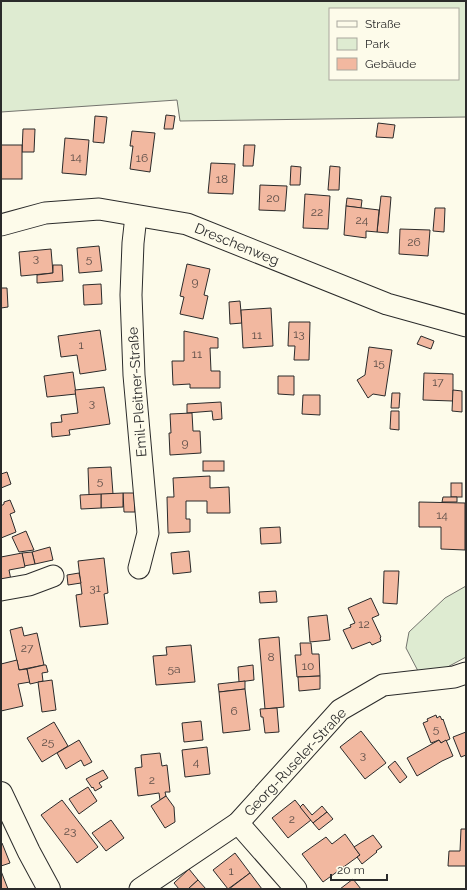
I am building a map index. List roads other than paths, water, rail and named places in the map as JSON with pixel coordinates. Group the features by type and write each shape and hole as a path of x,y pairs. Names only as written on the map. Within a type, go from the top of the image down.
{"main road":[{"path":"1,792 29,852 49,889"}],"street":[{"name":"Dreschenweg","path":"1,224 45,213 99,209 187,224 387,304 466,326"},
{"name":"Emil-Pleitner-Straße","path":"136,216 133,243 131,295 134,375 148,533 139,568"},
{"path":"1,590 29,585 54,576"},
{"name":"Georg-Ruseler-Straße","path":"140,889 238,823 340,710 383,685 454,677 466,673"},
{"path":"238,823 296,889"}]}
